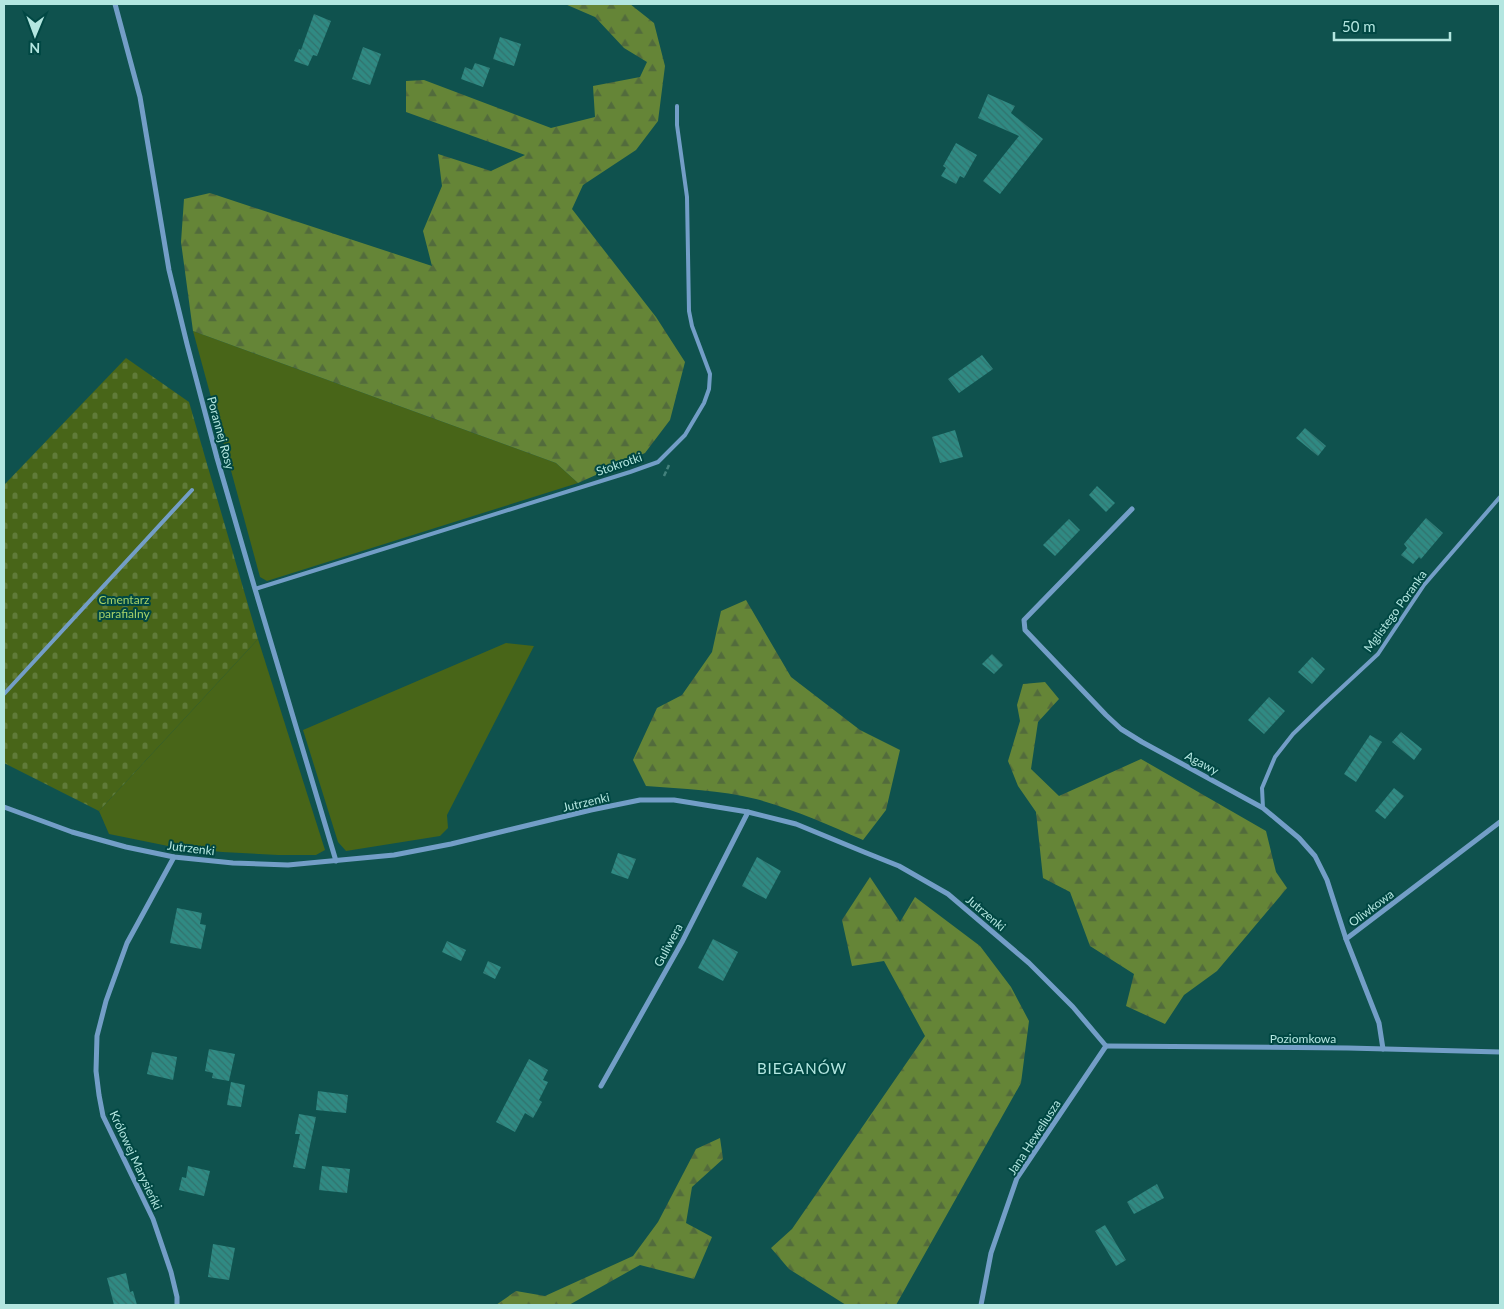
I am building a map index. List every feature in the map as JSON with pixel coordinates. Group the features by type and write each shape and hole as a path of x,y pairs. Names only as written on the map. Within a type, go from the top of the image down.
{"street":[{"name":"Porannej Rosy","path":"116,4 140,97 169,270 218,458 255,589 336,861"},
{"name":"Agawy","path":"1132,509 1024,620 1025,630 1121,729 1263,808 1299,838 1315,856 1326,880 1346,940"},
{"name":"Jutrzenki","path":"4,806 72,832 126,847 174,856 233,863 288,864 394,855 451,844 640,800 674,800 748,812 796,824 899,866 948,894 1029,963 1106,1046"},
{"name":"Guliwera","path":"601,1086 682,942 748,812"},
{"name":"Oliwkowa","path":"1383,1049 1380,1023 1346,940 1500,822"},
{"name":"Królowej Marysieńki","path":"174,856 127,943 104,1010 98,1036 96,1071 98,1095 103,1116 153,1219 172,1272 177,1305"},
{"name":"Poziomkowa","path":"1106,1046 1500,1052"},
{"name":"Jana Heweliusza","path":"981,1305 991,1253 1017,1178 1106,1046"}],"lane":[{"name":"Stokrotki","path":"255,589 658,462 684,435 704,403 710,389 710,374 692,326 689,311 687,197 676,106"},
{"path":"4,694 192,490"},
{"name":"Mglistego Poranka","path":"1263,808 1262,788 1275,757 1294,734 1378,654 1424,585 1500,497"}],"green space":[{"path":"565,4 630,4 654,23 665,66 658,121 636,150 583,185 572,209 656,317 685,362 670,420 645,453 578,483 556,463 193,331 181,242 184,199 210,193 432,266 423,231 442,186 438,154 491,171 525,155 406,112 406,81 424,80 551,128 595,117 593,86 640,77 647,62 624,48 595,17"},
{"path":"193,331 556,463 578,483 267,581 260,577"},
{"name":"Cmentarz parafialny","path":"126,358 189,402 258,639 99,811 4,763 4,485"},
{"path":"746,600 791,677 860,730 900,750 886,810 863,840 797,812 756,799 715,792 646,786 633,760 657,708 682,695 712,652 721,611"},
{"path":"258,639 325,850 316,855 222,852 168,846 109,834 99,811"},
{"path":"506,643 534,646 447,815 448,828 440,836 346,851 338,842 303,730"},
{"path":"1045,682 1059,699 1038,722 1031,769 1059,796 1141,759 1266,831 1276,872 1287,888 1217,971 1184,995 1165,1024 1126,1006 1134,974 1090,946 1070,892 1043,878 1036,812 1018,786 1008,761 1020,721 1017,705 1023,684"},
{"path":"870,877 900,922 915,897 980,946 1011,987 1029,1021 1021,1083 896,1305 846,1305 789,1269 771,1248 792,1229 925,1036 884,961 852,966 842,920"},
{"path":"720,1138 723,1159 692,1187 686,1223 712,1237 694,1279 640,1265 569,1305 496,1305 516,1291 545,1296 633,1256 658,1222 696,1149"}],"building":[{"path":"314,14 331,21 317,56 313,55 308,66 294,61 299,49 301,50"},
{"path":"500,37 521,44 514,66 493,59"},
{"path":"363,47 381,54 370,85 352,79"},
{"path":"475,63 490,68 483,87 461,79 465,67 472,70"},
{"path":"988,94 1015,106 1011,113 1043,139 1000,194 983,181 1019,136 978,118"},
{"path":"956,143 977,155 964,178 960,176 956,184 941,176 946,168 943,166"},
{"path":"982,355 993,369 959,393 948,379"},
{"path":"1305,428 1326,446 1318,456 1296,438"},
{"path":"955,430 963,457 940,463 932,437"},
{"path":"1097,486 1115,503 1106,512 1089,495"},
{"path":"1426,518 1443,533 1421,559 1419,557 1413,564 1401,555 1407,548 1404,544"},
{"path":"1069,519 1080,530 1055,556 1043,545"},
{"path":"992,654 1003,665 994,674 982,664"},
{"path":"1312,657 1325,669 1312,684 1298,672"},
{"path":"1269,697 1285,711 1264,734 1248,720"},
{"path":"1401,732 1422,749 1414,760 1392,742"},
{"path":"1370,735 1382,742 1356,782 1344,774"},
{"path":"1394,788 1404,796 1385,819 1375,811"},
{"path":"618,853 636,859 628,879 611,873"},
{"path":"757,857 781,871 766,899 742,886"},
{"path":"177,908 202,913 200,924 206,925 201,949 170,943"},
{"path":"713,939 738,952 723,981 698,968"},
{"path":"447,941 466,950 461,961 442,952"},
{"path":"488,961 501,967 495,979 483,973"},
{"path":"209,1049 235,1054 229,1081 212,1078 213,1073 205,1071"},
{"path":"152,1052 177,1057 173,1080 147,1074"},
{"path":"529,1059 548,1070 543,1080 548,1082 539,1100 542,1102 533,1118 525,1113 515,1132 496,1122"},
{"path":"231,1082 245,1085 241,1107 227,1105"},
{"path":"318,1091 348,1095 346,1113 316,1110"},
{"path":"299,1114 316,1117 305,1169 293,1167 300,1134 295,1134"},
{"path":"188,1166 210,1171 204,1196 179,1190 182,1177 186,1178"},
{"path":"322,1166 350,1169 347,1193 319,1190"},
{"path":"1157,1184 1164,1198 1134,1214 1127,1202"},
{"path":"1105,1225 1126,1260 1116,1266 1095,1231"},
{"path":"213,1244 235,1248 229,1280 208,1277"},
{"path":"126,1273 130,1292 133,1291 137,1305 114,1305 107,1278"}],"district":[{"name":"BIEGANÓW","path":"802,1068"}]}
